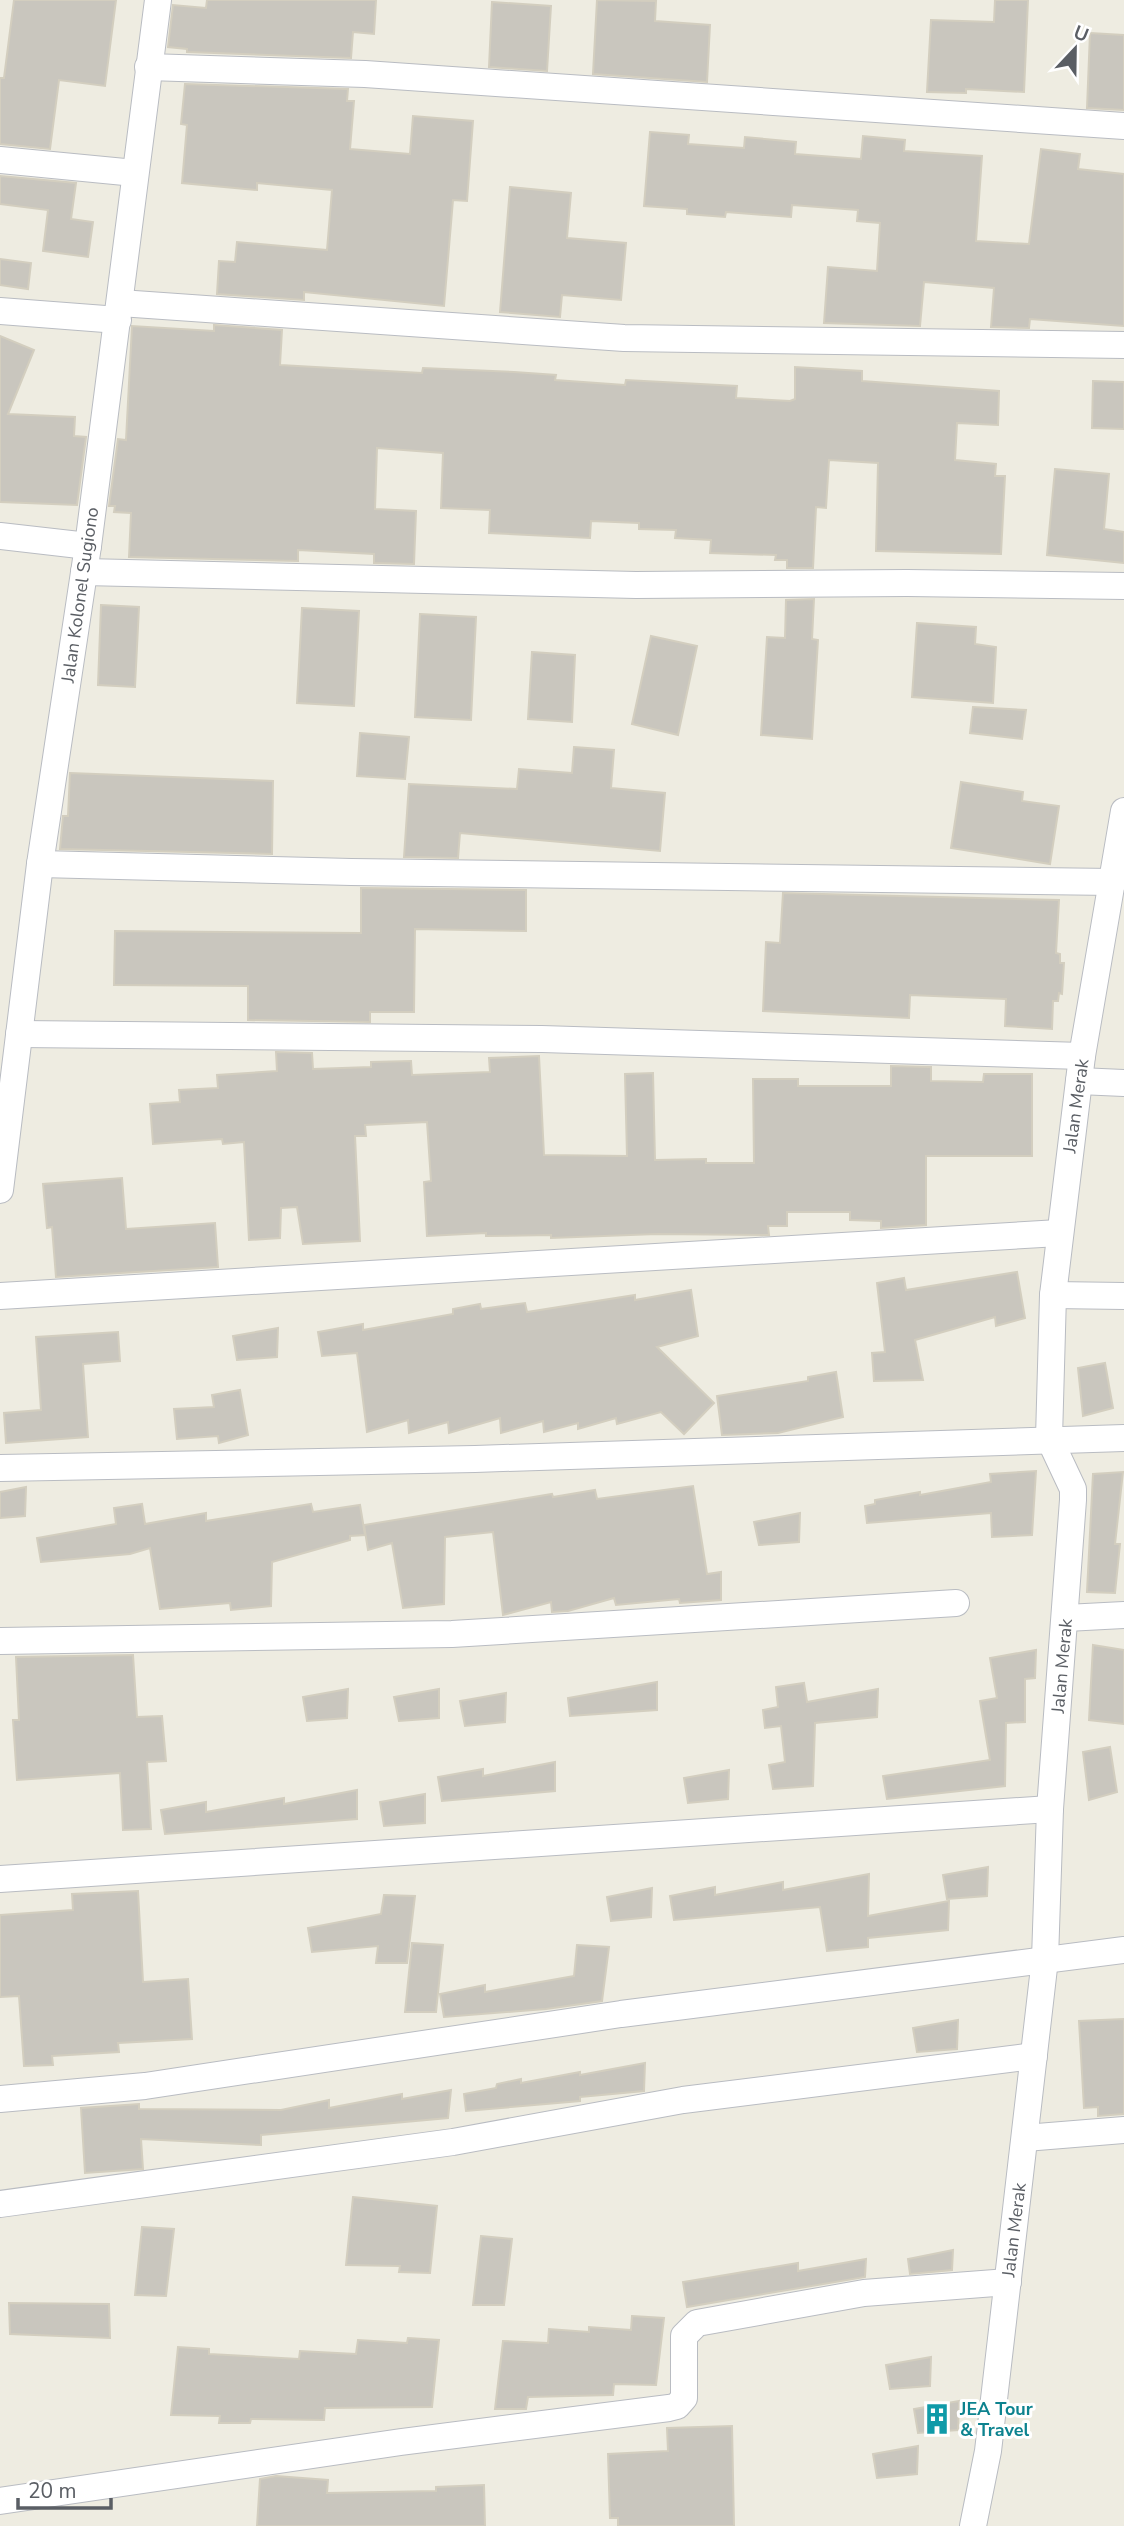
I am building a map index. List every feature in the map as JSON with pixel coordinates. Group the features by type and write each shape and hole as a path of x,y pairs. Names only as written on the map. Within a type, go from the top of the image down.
{"street":[{"name":"Jalan Kolonel Sugiono","path":"1,1178 40,864 86,559 158,0"},
{"path":"148,67 365,74 1124,126"},
{"path":"0,160 135,173"},
{"path":"0,311 119,311 624,338 1124,345"},
{"path":"0,536 86,559 623,585 907,583 1124,586"},
{"name":"Jalan Merak","path":"973,2526 988,2451 1045,1959 1050,1809 1066,1618 1073,1489 1049,1438 1053,1295 1081,1068 1124,811"},
{"path":"40,864 351,872 1112,882"},
{"path":"19,1034 542,1039 1081,1068 1124,1083"},
{"path":"0,1297 1059,1233"},
{"path":"1053,1295 1124,1296"},
{"path":"0,1468 475,1460 1049,1438 1124,1438"},
{"path":"0,1641 452,1634 957,1603"},
{"path":"1066,1618 1124,1615"},
{"path":"0,1879 1050,1809"},
{"path":"0,2099 185,2081 621,2014 1124,1950"},
{"path":"0,2204 453,2142 683,2099 1034,2056"},
{"path":"1025,2138 1124,2130"},
{"path":"0,2501 401,2442 669,2408 677,2406 684,2398 684,2336 697,2323 864,2293 1008,2282"}],"building":[{"path":"14,0 116,0 105,86 59,80 50,149 0,144 0,78 4,78"},
{"path":"207,0 376,0 374,34 353,32 351,58 187,52 187,49 168,47 173,5 206,8"},
{"path":"597,0 656,1 655,21 710,25 707,82 593,74"},
{"path":"995,0 1028,0 1024,92 966,89 966,93 927,92 931,20 994,22"},
{"path":"492,2 551,6 547,71 489,67"},
{"path":"1090,33 1124,35 1124,110 1087,108"},
{"path":"185,84 348,89 347,101 354,101 350,149 410,154 413,116 473,121 467,201 453,200 444,306 304,292 304,300 217,294 219,261 235,262 237,242 327,250 332,190 257,183 257,190 182,183 187,125 181,124"},
{"path":"650,132 689,135 688,144 744,148 745,137 796,142 795,154 861,159 863,136 905,140 904,151 982,156 976,241 1029,244 1041,149 1080,154 1078,169 1124,174 1124,326 1030,319 1029,328 991,327 994,288 924,282 920,326 824,323 828,267 877,271 880,223 857,221 858,210 792,205 791,217 726,212 725,217 687,214 687,209 644,206"},
{"path":"0,176 76,183 71,219 93,222 88,257 43,251 48,210 0,204"},
{"path":"510,187 571,193 567,238 626,243 621,300 562,295 560,317 500,312"},
{"path":"0,259 31,263 28,289 0,285"},
{"path":"214,325 282,330 280,365 422,373 423,368 514,372 556,375 555,380 625,385 626,380 737,386 736,398 790,401 795,399 795,367 862,371 862,381 999,391 998,425 957,423 955,460 996,464 995,476 1005,476 1001,554 876,551 878,463 829,460 826,508 816,507 813,568 787,568 787,560 775,560 776,555 710,553 711,540 675,538 676,530 639,529 639,523 591,521 590,538 489,533 490,510 441,508 443,453 377,448 375,509 416,511 414,564 374,563 374,554 298,550 298,561 129,557 131,513 114,512 115,506 109,506 118,439 126,440 132,326 214,331"},
{"path":"0,336 34,350 8,414 75,417 74,436 86,437 77,505 0,502"},
{"path":"1093,381 1124,382 1124,429 1092,428"},
{"path":"1055,469 1109,474 1104,529 1124,532 1124,563 1047,555"},
{"path":"814,599 812,639 818,640 812,739 761,735 767,637 785,638 786,600"},
{"path":"101,605 139,607 135,687 98,685"},
{"path":"302,608 359,611 354,706 297,703"},
{"path":"420,614 476,617 471,720 415,717"},
{"path":"917,623 976,627 975,644 996,647 993,703 912,697"},
{"path":"651,636 697,646 678,735 632,724"},
{"path":"532,652 575,655 572,722 528,719"},
{"path":"973,707 1026,710 1022,739 970,733"},
{"path":"360,733 409,737 405,779 357,776"},
{"path":"574,747 614,750 611,788 665,793 660,851 460,833 458,858 404,857 409,784 517,789 519,769 572,773"},
{"path":"70,773 273,781 272,854 60,849 63,816 68,816"},
{"path":"961,782 1023,792 1022,801 1059,806 1050,864 951,848"},
{"path":"361,888 526,890 526,931 415,929 414,1012 370,1012 370,1022 248,1020 248,986 114,985 115,931 361,933"},
{"path":"783,893 1059,900 1056,953 1060,954 1060,963 1064,963 1062,994 1059,993 1058,1001 1053,1001 1052,1029 1005,1026 1006,999 910,995 909,1018 763,1011 766,942 780,943"},
{"path":"276,1052 312,1053 313,1069 371,1067 371,1062 411,1061 412,1075 490,1072 489,1058 539,1056 544,1155 627,1156 625,1074 653,1073 655,1160 706,1159 706,1163 754,1163 753,1079 798,1079 798,1086 891,1086 891,1066 931,1067 931,1081 983,1082 984,1074 1032,1074 1032,1156 926,1156 926,1225 881,1228 881,1221 850,1220 850,1212 787,1212 787,1226 768,1226 769,1235 657,1234 551,1238 551,1235 486,1236 486,1233 427,1236 424,1182 431,1181 427,1122 365,1125 366,1136 355,1136 360,1241 303,1244 297,1207 281,1208 280,1238 249,1240 244,1142 223,1144 222,1139 153,1144 150,1104 180,1102 179,1090 218,1088 217,1075 277,1071"},
{"path":"122,1178 126,1229 215,1223 218,1267 56,1277 52,1227 47,1228 43,1184"},
{"path":"1017,1272 1025,1318 996,1326 995,1317 915,1340 923,1380 874,1381 872,1353 885,1352 877,1283 904,1278 906,1290"},
{"path":"691,1290 698,1336 657,1347 714,1403 684,1434 661,1412 617,1424 616,1418 578,1429 578,1423 544,1432 543,1421 501,1433 500,1418 449,1433 448,1422 409,1433 408,1420 367,1432 357,1353 322,1356 318,1332 363,1324 363,1330 453,1314 453,1309 480,1304 481,1309 525,1303 527,1312 635,1295 635,1300"},
{"path":"278,1328 277,1357 237,1360 233,1336"},
{"path":"118,1332 120,1361 83,1364 88,1437 6,1443 4,1413 41,1410 36,1337"},
{"path":"1105,1363 1113,1408 1083,1416 1078,1368"},
{"path":"836,1372 843,1417 778,1433 722,1435 717,1396 808,1381 808,1377"},
{"path":"240,1390 248,1435 219,1443 218,1436 177,1439 174,1409 214,1407 212,1395"},
{"path":"1036,1471 1032,1535 992,1537 991,1513 867,1523 865,1506 875,1504 875,1500 991,1482 990,1474"},
{"path":"1123,1472 1115,1544 1120,1544 1115,1593 1087,1592 1093,1474"},
{"path":"693,1486 707,1574 721,1572 721,1600 680,1603 679,1599 616,1605 614,1598 568,1611 552,1612 551,1602 503,1615 493,1532 445,1537 444,1604 403,1608 392,1543 368,1550 364,1525 552,1494 553,1497 595,1490 597,1499"},
{"path":"26,1487 25,1516 0,1518 0,1492"},
{"path":"142,1504 145,1524 206,1513 206,1521 311,1504 313,1512 360,1505 365,1535 350,1536 350,1540 272,1562 271,1606 231,1610 230,1603 160,1609 150,1548 130,1554 41,1562 37,1538 116,1524 114,1508"},
{"path":"800,1513 799,1542 759,1545 754,1522"},
{"path":"1093,1645 1124,1650 1124,1724 1089,1720"},
{"path":"1036,1650 1035,1678 1025,1679 1025,1722 1006,1723 1005,1786 887,1799 883,1776 990,1760 980,1701 997,1698 990,1658"},
{"path":"133,1655 137,1717 162,1716 166,1761 147,1762 151,1829 123,1830 120,1773 17,1780 13,1720 19,1720 16,1657"},
{"path":"657,1682 657,1710 570,1716 568,1698"},
{"path":"804,1683 807,1702 878,1689 877,1717 815,1723 813,1786 773,1789 769,1765 785,1762 781,1726 765,1728 763,1710 778,1707 776,1687"},
{"path":"348,1689 347,1718 307,1721 303,1697"},
{"path":"439,1689 439,1718 399,1721 394,1697"},
{"path":"506,1693 505,1722 465,1726 460,1701"},
{"path":"1110,1747 1117,1792 1089,1800 1083,1752"},
{"path":"555,1762 555,1791 442,1801 438,1777 483,1769 483,1776"},
{"path":"729,1770 728,1799 688,1803 684,1778"},
{"path":"357,1790 357,1819 165,1834 161,1810 206,1802 206,1812 284,1798 284,1804"},
{"path":"425,1794 425,1823 384,1826 380,1802"},
{"path":"988,1867 987,1896 947,1899 943,1875"},
{"path":"869,1874 868,1916 949,1901 948,1930 868,1938 868,1947 827,1951 820,1907 674,1920 670,1896 715,1887 715,1895 783,1882 783,1890"},
{"path":"652,1888 651,1917 611,1921 607,1897"},
{"path":"138,1891 143,1982 188,1979 192,2039 118,2043 119,2052 52,2056 53,2065 24,2066 19,1996 0,1997 0,1915 73,1910 72,1894"},
{"path":"384,1895 415,1896 407,1963 376,1963 378,1946 312,1952 308,1928 381,1914"},
{"path":"412,1943 443,1945 436,2012 405,2012"},
{"path":"577,1945 609,1947 602,2001 546,2009 444,2017 440,1994 485,1985 485,1992 574,1976"},
{"path":"1124,2019 1124,2114 1098,2116 1098,2107 1084,2108 1079,2021"},
{"path":"958,2020 957,2049 917,2052 913,2028"},
{"path":"645,2063 644,2091 580,2097 580,2101 466,2111 464,2094 496,2088 497,2084 521,2079 521,2083 580,2072 580,2075"},
{"path":"451,2090 448,2118 261,2135 261,2145 141,2139 143,2169 85,2173 81,2108 139,2104 139,2109 281,2110 329,2100 329,2108 402,2094 402,2099"},
{"path":"353,2197 437,2206 430,2273 399,2272 400,2266 346,2265"},
{"path":"142,2227 174,2229 166,2296 135,2295"},
{"path":"481,2236 512,2239 504,2305 473,2305"},
{"path":"953,2250 952,2270 910,2274 908,2259"},
{"path":"866,2259 865,2277 687,2307 683,2282 798,2263 798,2271"},
{"path":"9,2303 109,2304 110,2338 10,2334"},
{"path":"632,2316 664,2318 656,2385 614,2384 613,2395 528,2397 526,2409 495,2409 503,2341 548,2343 549,2329 589,2332 589,2327 631,2330"},
{"path":"408,2338 439,2340 432,2407 325,2408 324,2420 251,2419 250,2423 219,2423 220,2416 171,2415 178,2347 209,2349 209,2354 299,2359 300,2351 356,2354 358,2340 407,2343"},
{"path":"931,2357 930,2386 890,2389 886,2365"},
{"name":"JEA Tour & Travel","path":"959,2401 958,2430 918,2433 914,2409"},
{"path":"732,2426 734,2526 618,2526 618,2518 610,2518 608,2454 668,2451 667,2428"},
{"path":"918,2446 917,2474 877,2478 873,2454"},
{"path":"276,2476 328,2480 327,2493 436,2491 436,2487 484,2485 485,2526 257,2526 260,2479"}],"place":[{"name":"JEA Tour & Travel","path":"937,2419"}]}
